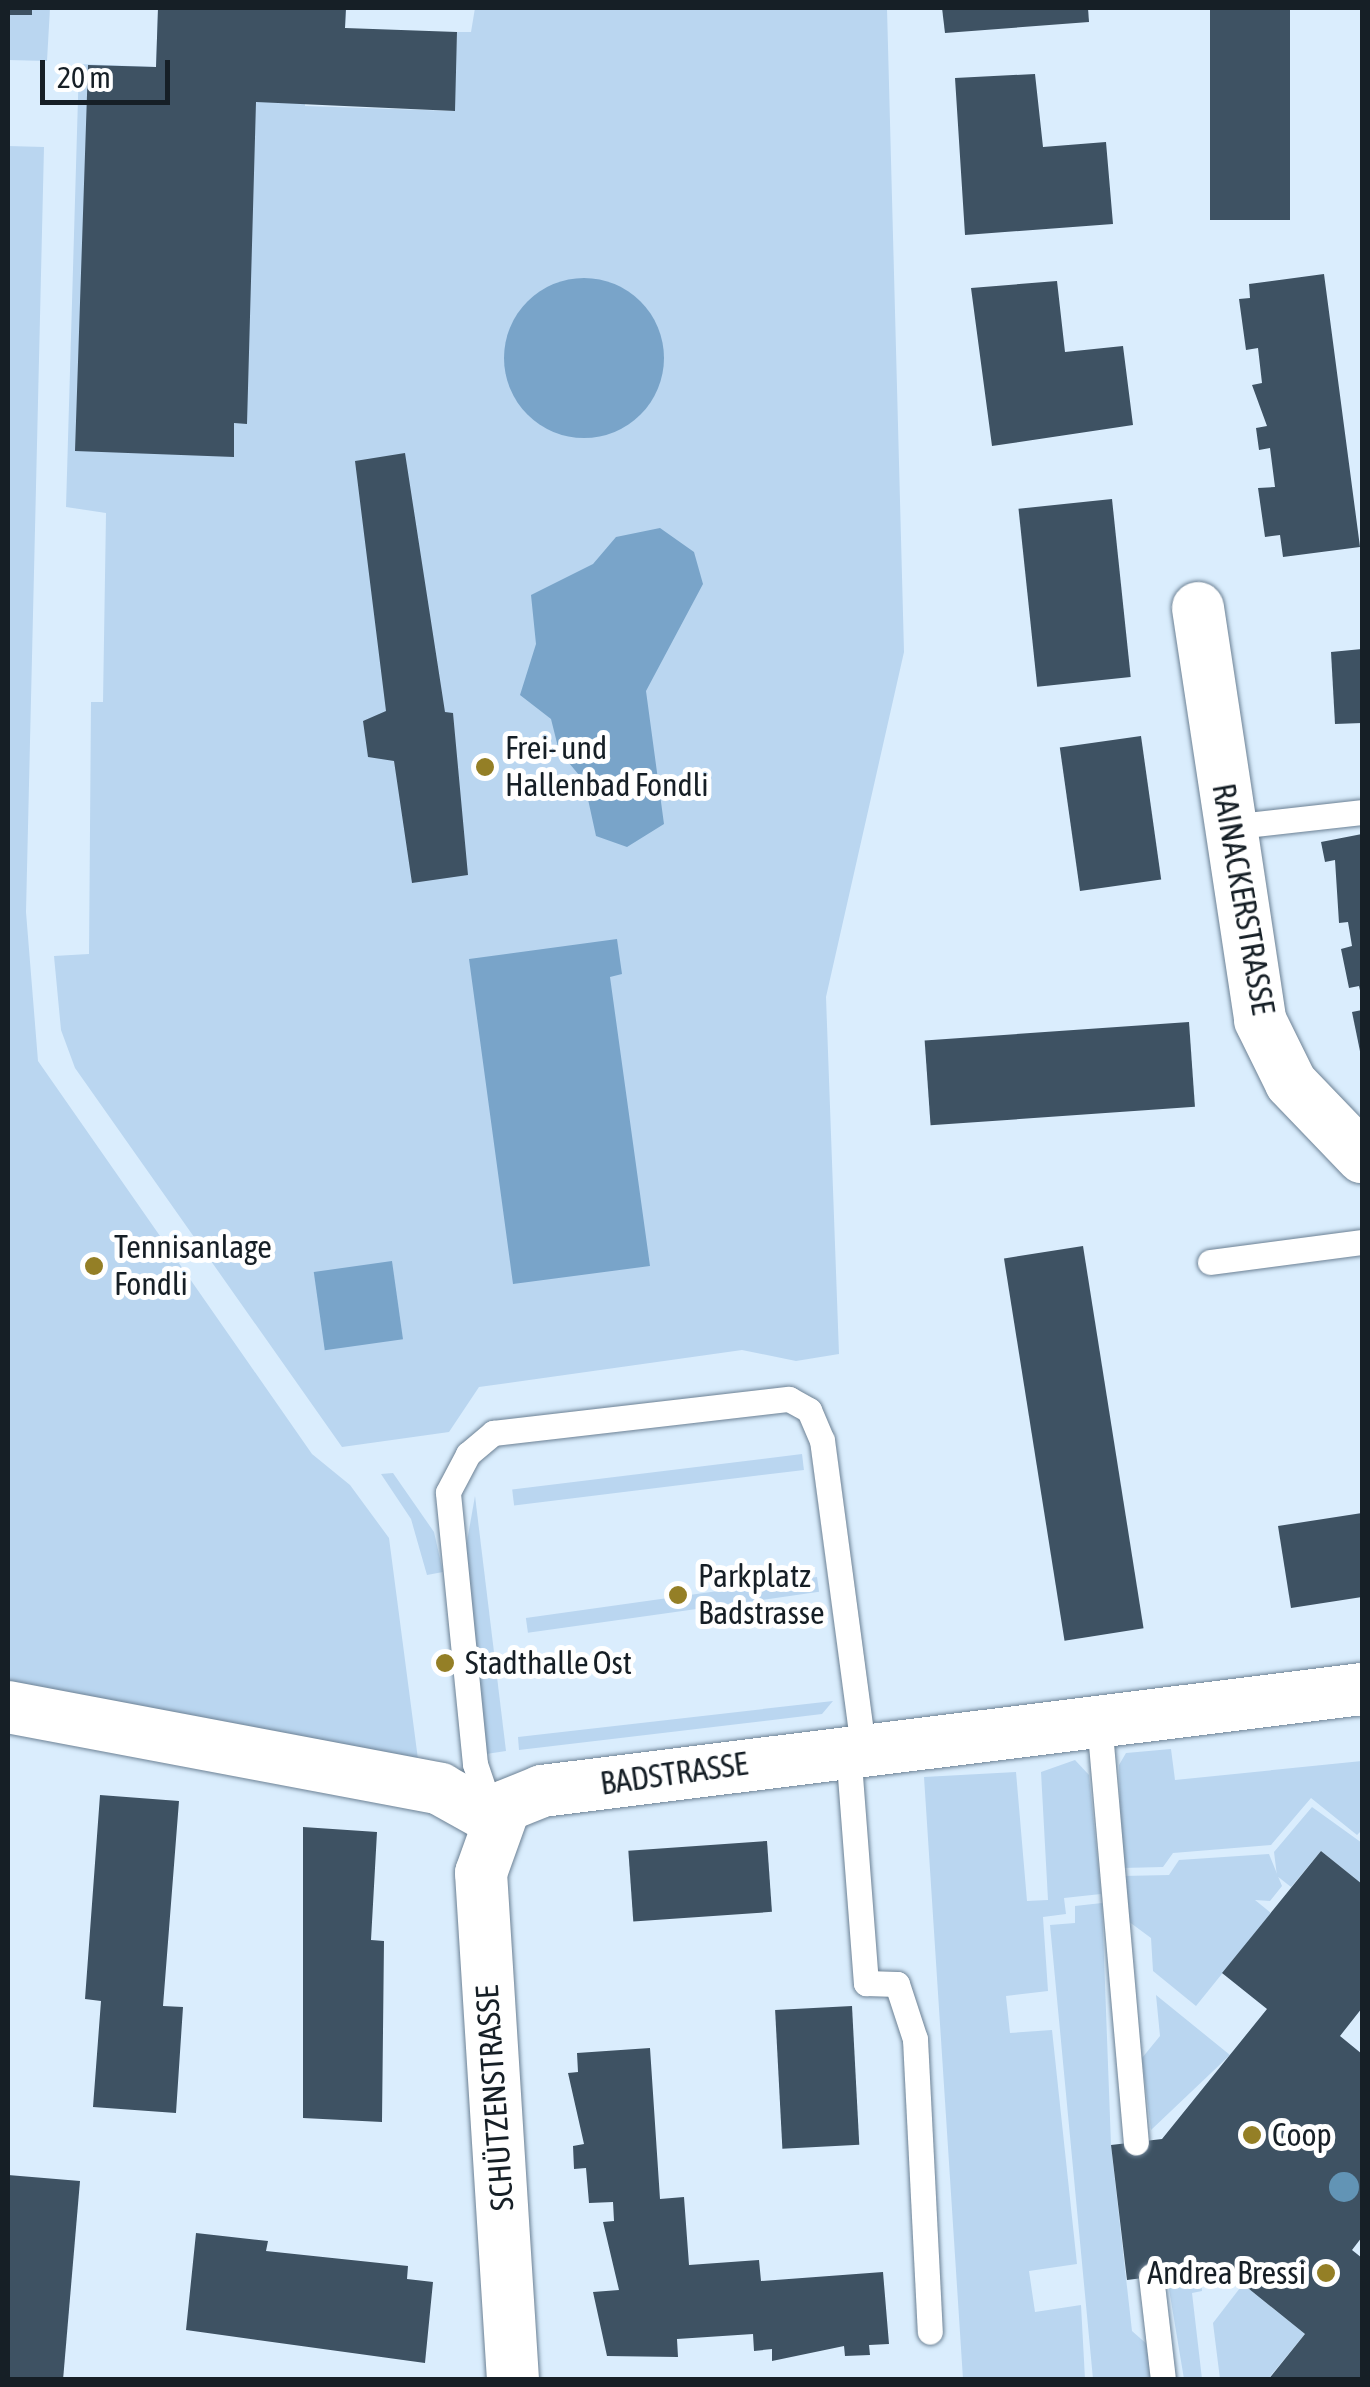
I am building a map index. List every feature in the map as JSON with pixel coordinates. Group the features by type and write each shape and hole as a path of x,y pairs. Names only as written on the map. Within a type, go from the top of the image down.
{"street":[{"name":"RAINACKERSTRASSE","path":"1198,608 1260,1020 1291,1083 1362,1157"},
{"name":"BADSTRASSE","path":"494,1819 528,1794 856,1749 1362,1689"},
{"path":"8,1708 440,1789 494,1819"},
{"name":"SCHÜTZENSTRASSE","path":"494,1819 480,1873 513,2380"}],"lane":[{"path":"1229,827 1362,812"},
{"path":"1210,1262 1362,1242"},
{"path":"494,1819 475,1764 448,1492 468,1454 493,1433 790,1400 809,1410 822,1440 856,1749 866,1983 897,1984 915,2040 930,2332"},
{"path":"1098,1721 1136,2142"},
{"path":"1151,2276 1163,2380"}],"shaded area":[{"path":"32,8 50,8 47,61 8,60 8,15 31,15"},
{"name":"Frei- und Hallenbad Fondli","path":"158,8 346,8 345,28 307,27 305,106 453,111 457,32 471,32 475,8 887,8 904,652 826,997 839,1354 796,1361 742,1350 479,1387 449,1432 342,1447 75,1068 61,1030 54,956 89,954 91,702 103,702 106,513 66,507 79,64 156,67"},
{"name":"Tennisanlage Fondli","path":"8,146 44,147 26,912 38,1061 312,1454 350,1485 389,1538 419,1767 8,1690"},
{"path":"584,278 615,284 641,301 658,327 664,358 658,389 641,415 615,432 584,438 553,432 527,415 510,389 504,358 510,327 527,301 553,284"},
{"path":"660,528 694,552 703,584 646,691 664,824 627,847 596,836 584,781 559,751 551,719 520,695 536,644 531,595 593,564 616,537"},
{"path":"617,939 622,974 610,977 650,1266 513,1284 469,959"},
{"path":"392,1261 403,1339 325,1350 314,1272"},
{"path":"802,1454 804,1470 514,1505 512,1490"},
{"path":"393,1473 434,1532 443,1572 427,1575 411,1519 381,1474"},
{"path":"475,1496 506,1751 486,1754 466,1547"},
{"path":"817,1577 819,1592 528,1633 526,1618"},
{"path":"833,1701 822,1714 519,1750 518,1737"},
{"path":"1171,1749 1175,1780 1362,1761 1362,1830 1357,1835 1311,1798 1271,1845 1173,1853 1163,1867 1122,1868 1119,1765 1126,1753"},
{"path":"1075,1760 1089,1775 1101,1894 1064,1898 1066,1914 1043,1917 1048,1991 1006,1996 1010,2033 1052,2030 1077,2264 1029,2271 1035,2312 1081,2305 1085,2379 963,2379 924,1777 1016,1772 1027,1901 1048,1900 1041,1772"},
{"path":"1312,1807 1362,1843 1362,1884 1321,1851 1291,1887 1277,1876 1274,1852"},
{"path":"1269,1854 1282,1886 1270,1901 1255,1900 1271,1913 1196,2006 1153,1971 1151,1938 1128,1921 1123,1876 1169,1875 1179,1860"},
{"path":"1102,1903 1111,2145 1132,2331 1149,2346 1153,2379 1093,2379 1050,1925 1075,1923 1075,1906"},
{"path":"1156,1995 1230,2055 1151,2130 1142,2058 1160,2036"},
{"path":"1201,2280 1202,2291 1192,2293 1202,2379 1184,2379 1168,2283"},
{"path":"1243,2284 1305,2334 1268,2379 1220,2379 1213,2323"}],"building":[{"path":"8,8 32,8 32,15 8,15"},
{"path":"158,8 346,8 345,28 457,32 455,111 256,102 247,424 234,423 234,457 75,451 88,65 156,67"},
{"path":"942,8 1088,8 1089,22 945,33"},
{"path":"1210,8 1290,8 1290,220 1210,220"},
{"path":"1035,74 1043,147 1106,142 1113,224 965,235 955,78"},
{"path":"1324,274 1360,547 1283,557 1280,535 1265,537 1258,488 1275,487 1270,448 1259,450 1256,428 1267,426 1252,385 1262,383 1258,348 1246,350 1239,299 1250,298 1249,284"},
{"path":"1057,281 1065,352 1123,346 1133,425 992,446 971,288"},
{"path":"405,453 445,712 453,713 468,875 412,883 394,761 368,757 363,721 386,711 355,461"},
{"path":"1112,499 1131,677 1037,687 1019,509"},
{"path":"1362,649 1362,723 1335,724 1331,652"},
{"path":"1141,736 1161,880 1080,891 1060,747"},
{"path":"1362,834 1361,995 1359,986 1349,988 1341,949 1352,946 1348,922 1339,923 1335,860 1325,862 1321,842"},
{"path":"1362,1010 1362,1055 1361,1056 1352,1012"},
{"path":"1189,1022 1195,1107 931,1125 925,1040"},
{"path":"1083,1246 1144,1628 1065,1641 1004,1259"},
{"path":"1362,1513 1362,1597 1291,1608 1278,1526"},
{"path":"100,1795 179,1801 163,2006 183,2007 176,2113 93,2107 101,2001 85,1999"},
{"path":"303,1827 377,1832 371,1940 384,1941 382,2122 303,2118"},
{"path":"767,1841 772,1912 633,1922 628,1851"},
{"path":"1321,1851 1362,1884 1362,2008 1340,2036 1362,2054 1362,2237 1352,2250 1362,2258 1362,2380 1268,2380 1305,2334 1223,2268 1127,2280 1111,2145 1162,2139 1267,2009 1222,1973"},
{"path":"852,2006 859,2145 782,2149 775,2010"},
{"path":"650,2048 660,2199 684,2197 689,2265 759,2260 761,2281 883,2272 889,2344 869,2345 870,2355 845,2356 844,2346 772,2361 772,2349 754,2351 753,2334 677,2339 678,2357 607,2356 593,2292 619,2290 603,2222 614,2221 613,2202 589,2203 586,2168 574,2169 573,2146 584,2144 568,2073 578,2072 577,2053"},
{"path":"8,2175 80,2181 63,2380 8,2380"},
{"path":"196,2233 268,2241 266,2251 408,2266 407,2279 433,2282 425,2363 186,2330"}],"place":[{"name":"Frei- und Hallenbad Fondli","path":"485,767"},
{"name":"Tennisanlage Fondli","path":"94,1266"},
{"name":"Parkplatz Badstrasse","path":"678,1595"},
{"name":"Stadthalle Ost","path":"445,1663"},
{"name":"Coop","path":"1252,2135"},
{"name":"Andrea Bressi","path":"1326,2273"}]}
